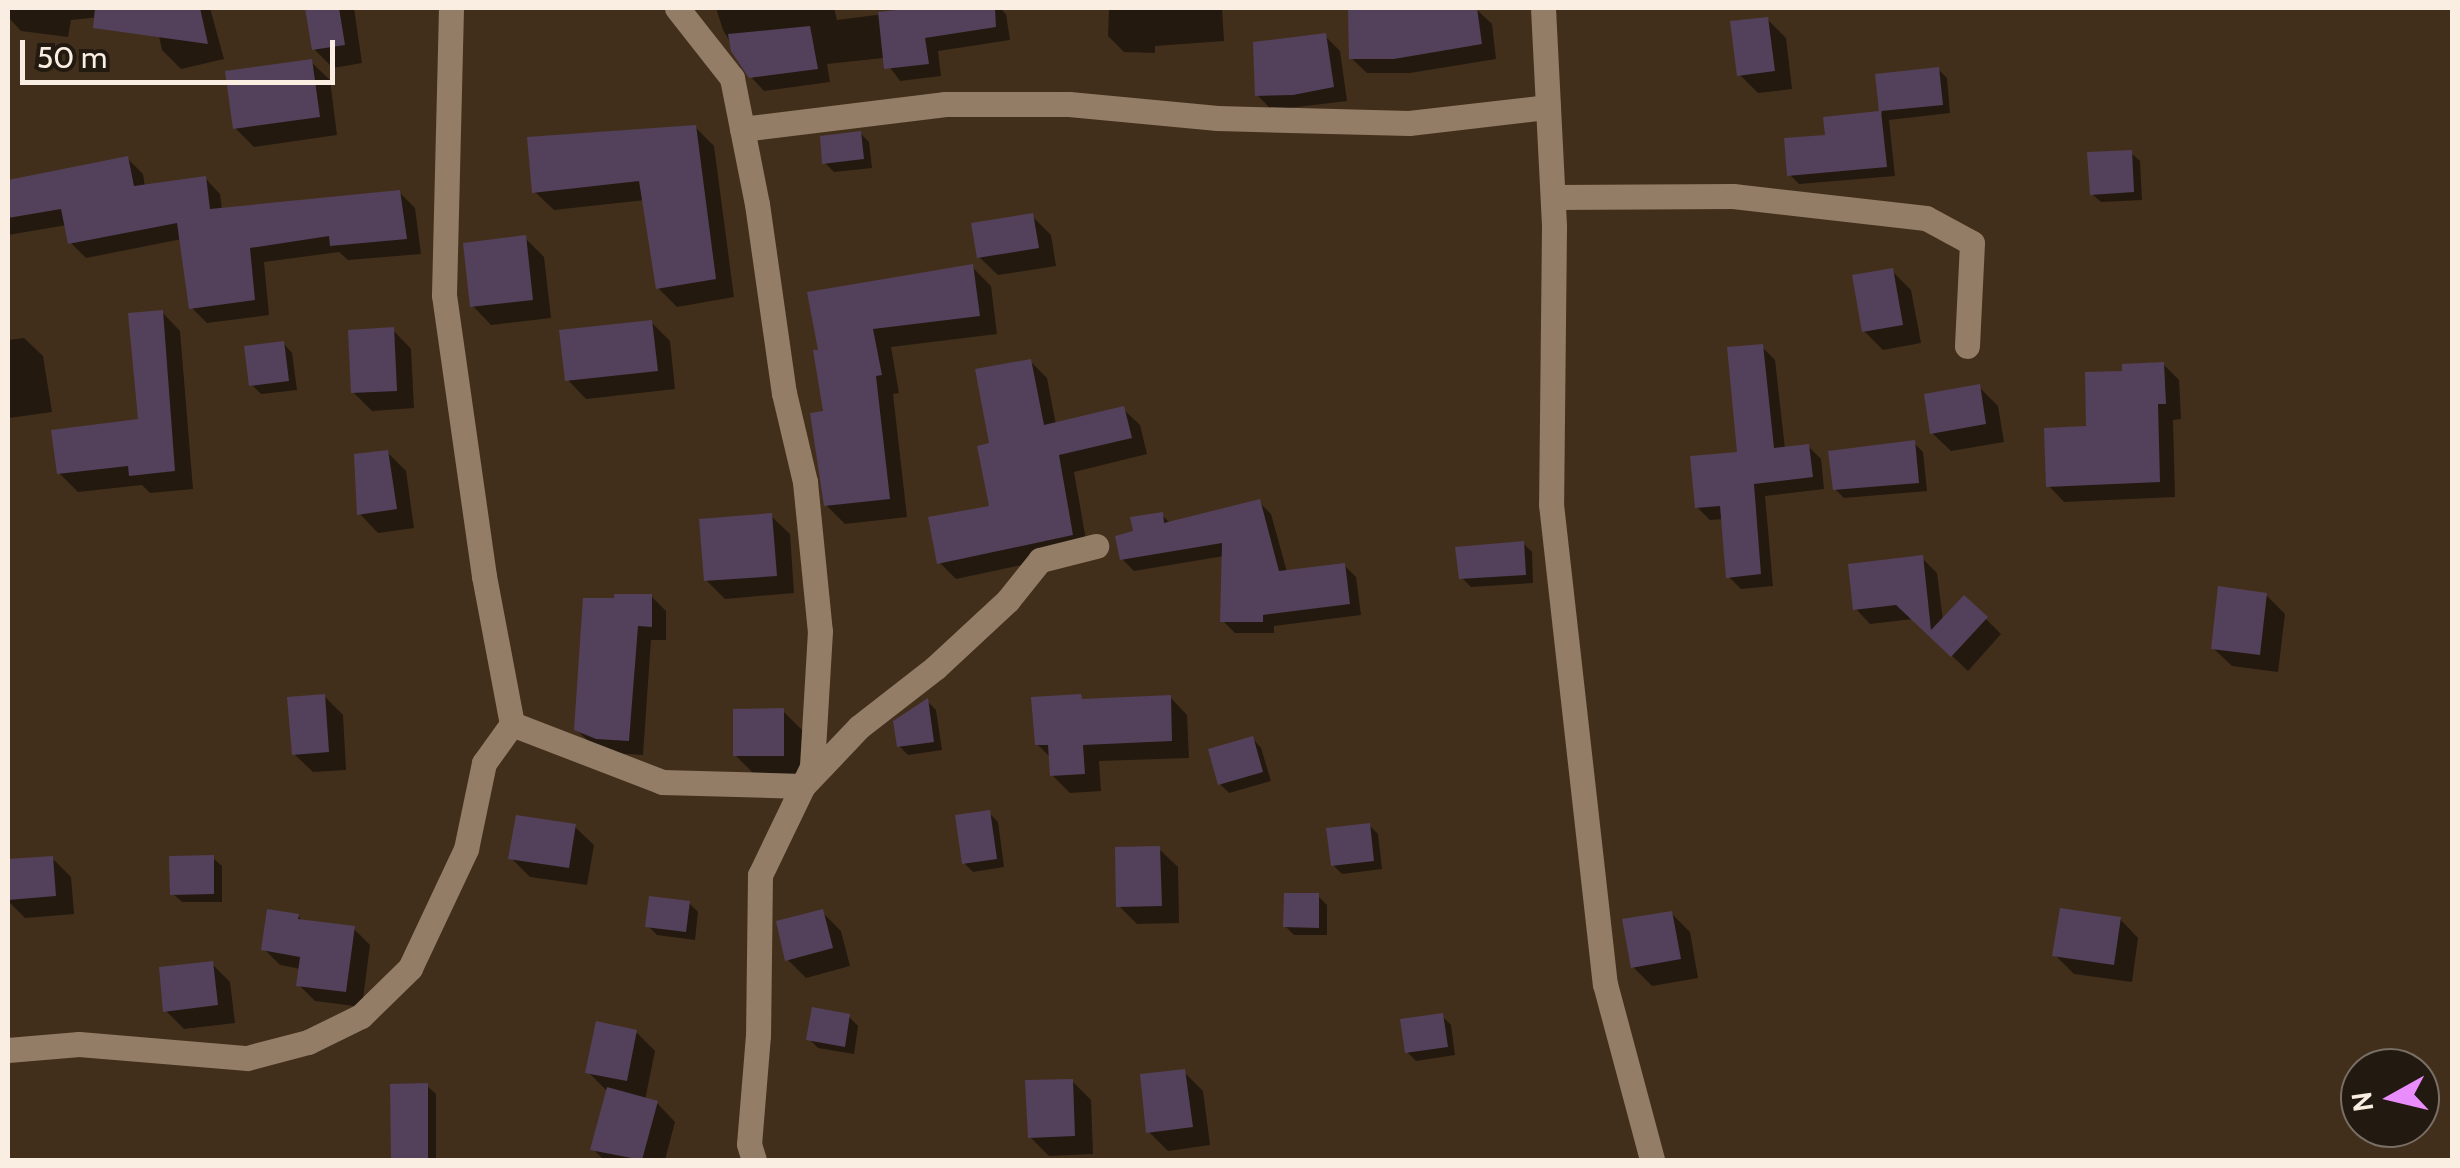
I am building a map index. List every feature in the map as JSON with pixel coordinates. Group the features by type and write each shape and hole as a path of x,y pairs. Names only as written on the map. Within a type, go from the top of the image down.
{"street":[{"path":"8,1050 79,1044 247,1058 308,1042 361,1016 410,968 466,849 484,763 512,724 484,576 444,294 452,8"},
{"path":"677,8 732,78 757,204 784,393 805,482 820,630 812,767 760,876 758,1035 749,1144 754,1160"},
{"path":"1543,8 1552,197 1550,504 1606,984 1652,1160"},
{"path":"742,129 945,104 1070,104 1217,118 1409,123 1548,106"},
{"path":"1552,197 1733,196 1926,218 1972,244 1967,346"},
{"path":"512,724 662,782 803,786 859,727 936,667 1008,600 1040,560 1096,546"}],"building":[{"path":"95,8 200,8 208,44 93,28"},
{"path":"305,8 339,8 345,45 312,50"},
{"path":"995,8 996,27 925,38 929,64 884,69 878,12"},
{"path":"1477,8 1482,44 1394,59 1349,59 1348,9"},
{"path":"1768,17 1775,71 1737,76 1730,21"},
{"path":"810,26 818,69 749,78 731,51 728,34"},
{"path":"1326,33 1334,87 1293,95 1255,96 1253,42"},
{"path":"312,59 320,117 233,129 225,71"},
{"path":"1939,67 1943,105 1881,111 1887,167 1787,176 1784,138 1825,135 1823,117 1879,111 1875,74"},
{"path":"696,125 716,279 656,289 639,181 532,193 527,137"},
{"path":"861,131 864,159 822,164 820,136"},
{"path":"2132,150 2134,192 2090,195 2087,152"},
{"path":"128,156 134,186 206,176 210,209 400,190 407,239 330,246 329,236 250,248 255,300 189,309 177,223 68,244 61,209 8,218 8,180"},
{"path":"1033,213 1039,248 977,258 971,223"},
{"path":"526,235 533,300 470,307 463,243"},
{"path":"973,264 980,316 873,329 882,375 876,376 890,499 824,506 810,413 823,411 813,350 818,350 807,292"},
{"path":"1893,268 1903,325 1862,332 1852,275"},
{"path":"163,310 175,471 129,476 128,466 57,474 51,430 138,419 128,313"},
{"path":"652,320 658,371 565,381 559,330"},
{"path":"394,327 397,391 351,393 348,330"},
{"path":"284,341 289,381 249,386 244,346"},
{"path":"1763,344 1774,448 1809,444 1813,477 1754,484 1761,574 1726,578 1720,506 1695,508 1690,456 1737,452 1727,347"},
{"path":"1031,359 1044,425 1124,406 1132,438 1059,455 1073,535 937,564 928,517 989,506 977,446 989,443 975,369"},
{"path":"2164,362 2166,404 2158,404 2160,482 2046,487 2044,428 2086,426 2085,372 2122,371 2122,364"},
{"path":"1980,384 1986,424 1930,434 1924,394"},
{"path":"1915,440 1919,483 1833,490 1828,451"},
{"path":"388,450 397,509 357,515 354,454"},
{"path":"1260,499 1279,571 1345,563 1350,604 1263,615 1263,622 1220,622 1222,543 1120,560 1115,536 1133,531 1130,517 1163,512 1164,523"},
{"path":"772,513 777,576 704,581 699,519"},
{"path":"1524,541 1526,575 1459,579 1455,547"},
{"path":"1923,555 1931,630 1964,595 1988,617 1951,657 1896,605 1853,610 1848,564"},
{"path":"2218,586 2267,593 2260,655 2211,649"},
{"path":"614,594 652,594 652,627 638,626 629,741 596,739 574,730 583,598 614,598"},
{"path":"325,694 329,752 292,755 287,697"},
{"path":"1081,694 1082,699 1171,695 1172,741 1083,745 1085,774 1050,776 1048,745 1035,745 1031,697"},
{"path":"928,698 934,742 897,747 893,721"},
{"path":"784,708 784,756 733,756 733,709"},
{"path":"1253,736 1263,772 1218,785 1208,749"},
{"path":"990,810 997,859 962,864 955,815"},
{"path":"516,815 576,824 569,868 508,859"},
{"path":"1370,823 1374,861 1331,866 1326,828"},
{"path":"1160,846 1162,906 1116,907 1115,847"},
{"path":"214,855 214,894 170,895 169,856"},
{"path":"53,856 56,896 8,900 8,859"},
{"path":"1284,893 1319,893 1319,928 1283,927"},
{"path":"649,896 690,901 686,932 645,927"},
{"path":"2060,908 2121,917 2114,965 2052,956"},
{"path":"267,909 299,914 298,919 355,926 346,992 296,986 300,957 261,950"},
{"path":"823,909 833,948 785,961 776,921"},
{"path":"1672,911 1681,959 1631,968 1622,919"},
{"path":"213,961 218,1005 163,1012 159,967"},
{"path":"812,1007 850,1014 845,1047 806,1040"},
{"path":"1443,1013 1448,1047 1405,1053 1400,1019"},
{"path":"596,1021 637,1030 627,1081 585,1073"},
{"path":"1185,1069 1193,1127 1146,1133 1140,1074"},
{"path":"1073,1079 1075,1136 1028,1138 1025,1080"},
{"path":"428,1083 428,1160 391,1160 390,1084"},
{"path":"607,1087 658,1101 642,1160 590,1150"}]}
